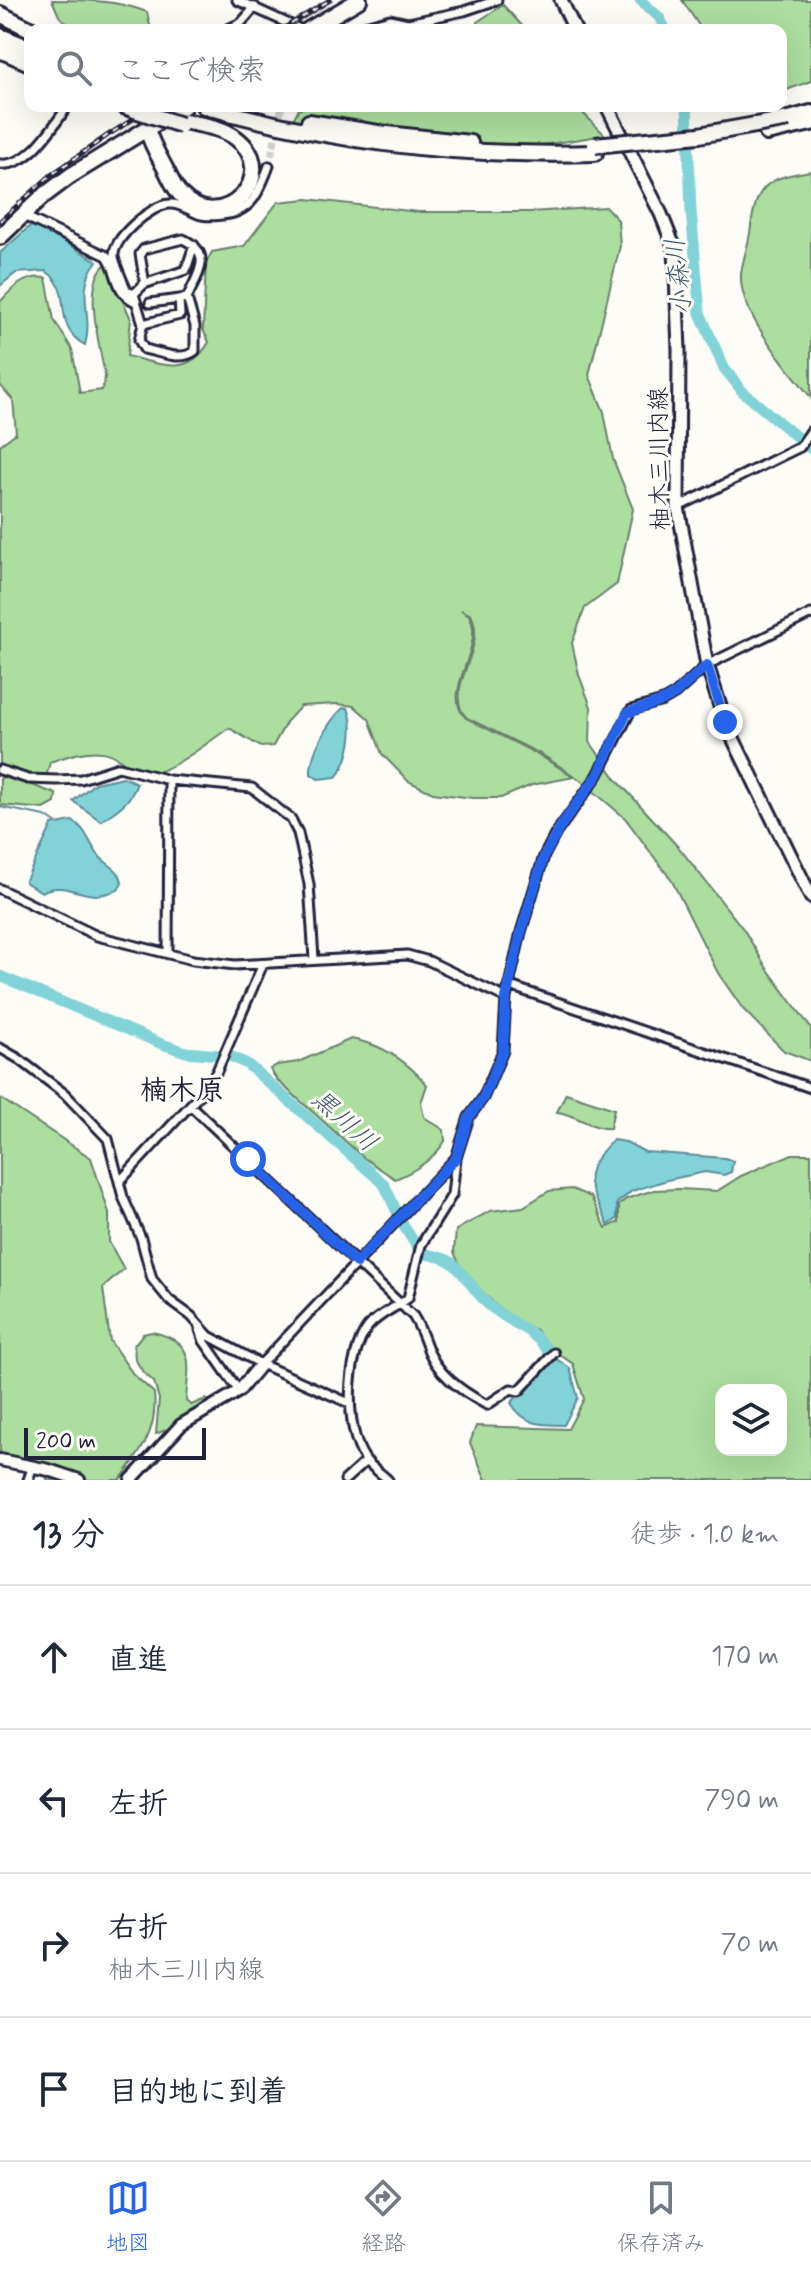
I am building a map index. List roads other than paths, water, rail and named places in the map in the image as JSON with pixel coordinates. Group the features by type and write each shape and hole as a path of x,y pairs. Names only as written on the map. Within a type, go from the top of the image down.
{"highway":[{"path":"320,24 359,0"},
{"path":"0,14 24,26"},
{"path":"0,24 24,36"},
{"path":"0,36 24,46"},
{"path":"0,50 24,60"},
{"path":"0,58 24,69"},
{"path":"147,129 150,142 180,194 206,209 217,210 243,197 253,173 247,147 229,133 158,112"},
{"path":"249,112 362,141 438,151 495,154 699,144 811,123"},
{"path":"595,149 699,135 811,113"},
{"path":"0,237 70,176 147,129 183,117"}],"main road":[{"path":"561,0 572,24"},
{"name":"柚木三川内線","path":"610,112 665,222 675,249 679,350 678,507 707,665 725,722 806,873 811,897"}],"street":[{"path":"237,0 290,24"},
{"path":"372,24 390,19 408,23 497,0"},
{"path":"239,24 255,7"},
{"path":"0,164 19,161 29,154 63,112"},
{"path":"183,299 195,326 196,345 191,355 183,357 144,349 139,340 143,324 135,298 127,291 114,258 121,236 148,212 165,204 177,204 200,215 227,215 247,208 254,201 269,166"},
{"path":"22,216 107,256 125,298 135,298"},
{"path":"143,324 180,315 183,299 202,270 201,259 194,245 183,239 144,249 140,254 145,284"},
{"path":"135,298 145,284 186,270 194,245"},
{"path":"150,303 183,299"},
{"path":"678,507 800,447 811,431"},
{"path":"388,1480 366,1461 355,1441 349,1403 359,1344 373,1322 408,1298 421,1245 452,1195 456,1158 469,1117 483,1098 503,1051 506,998 521,932 544,856 562,824 598,775 627,713 663,701 707,665 811,614"},
{"path":"0,770 28,779 57,780 81,779 119,767 169,780 252,788 291,819 298,833 309,884 314,959"},
{"path":"168,954 169,780"},
{"path":"0,889 97,936 193,960 235,965 415,956 506,998"},
{"path":"121,1180 217,1071 263,964"},
{"path":"510,986 811,1088"},
{"path":"0,1048 65,1094 108,1139 123,1197 141,1238 152,1279 169,1300 209,1336 261,1364 349,1403"},
{"path":"190,1105 399,1304 422,1330 426,1345 445,1378 487,1405 511,1389 519,1391 554,1353"},
{"path":"131,1480 181,1425 239,1391 456,1158"},
{"path":"198,1324 204,1341 239,1391"},
{"path":"0,1460 79,1480"},
{"path":"345,1480 366,1461"},
{"path":"28,1480 33,1466"}],"water":[{"path":"37,226 97,261 90,272 85,292 85,345 70,331 60,288 46,271 16,273 0,286 0,253 29,227"},
{"path":"343,708 348,708 351,725 345,763 336,777 318,779 311,774 313,757 326,729"},
{"path":"123,777 137,783 131,796 101,821 73,801 95,783"},
{"path":"72,821 82,828 101,858 119,874 122,883 118,890 99,895 63,888 42,892 25,882 52,825"},
{"path":"613,1140 626,1142 645,1152 725,1158 733,1161 731,1172 724,1175 705,1172 632,1191 617,1203 617,1219 608,1225 592,1190 590,1173 594,1163"},
{"path":"552,1356 570,1368 578,1398 564,1425 527,1420 511,1403"}],"waterway":[{"name":"小森川","path":"640,0 663,24"},
{"name":"小森川","path":"687,112 691,211 700,313 724,368 743,392 811,449"},
{"path":"0,807 45,816 57,824"},
{"name":"黒川川","path":"0,976 162,1044 186,1052 230,1056 247,1064 384,1184 403,1225 421,1253 451,1262 490,1306 544,1345 553,1365"}],"tunnel":[{"path":"269,166 281,112"}],"railway":[{"path":"291,24 330,0"},
{"path":"0,221 51,175 144,112"}],"district":[{"name":"楠木原","path":"182,1089"}]}
